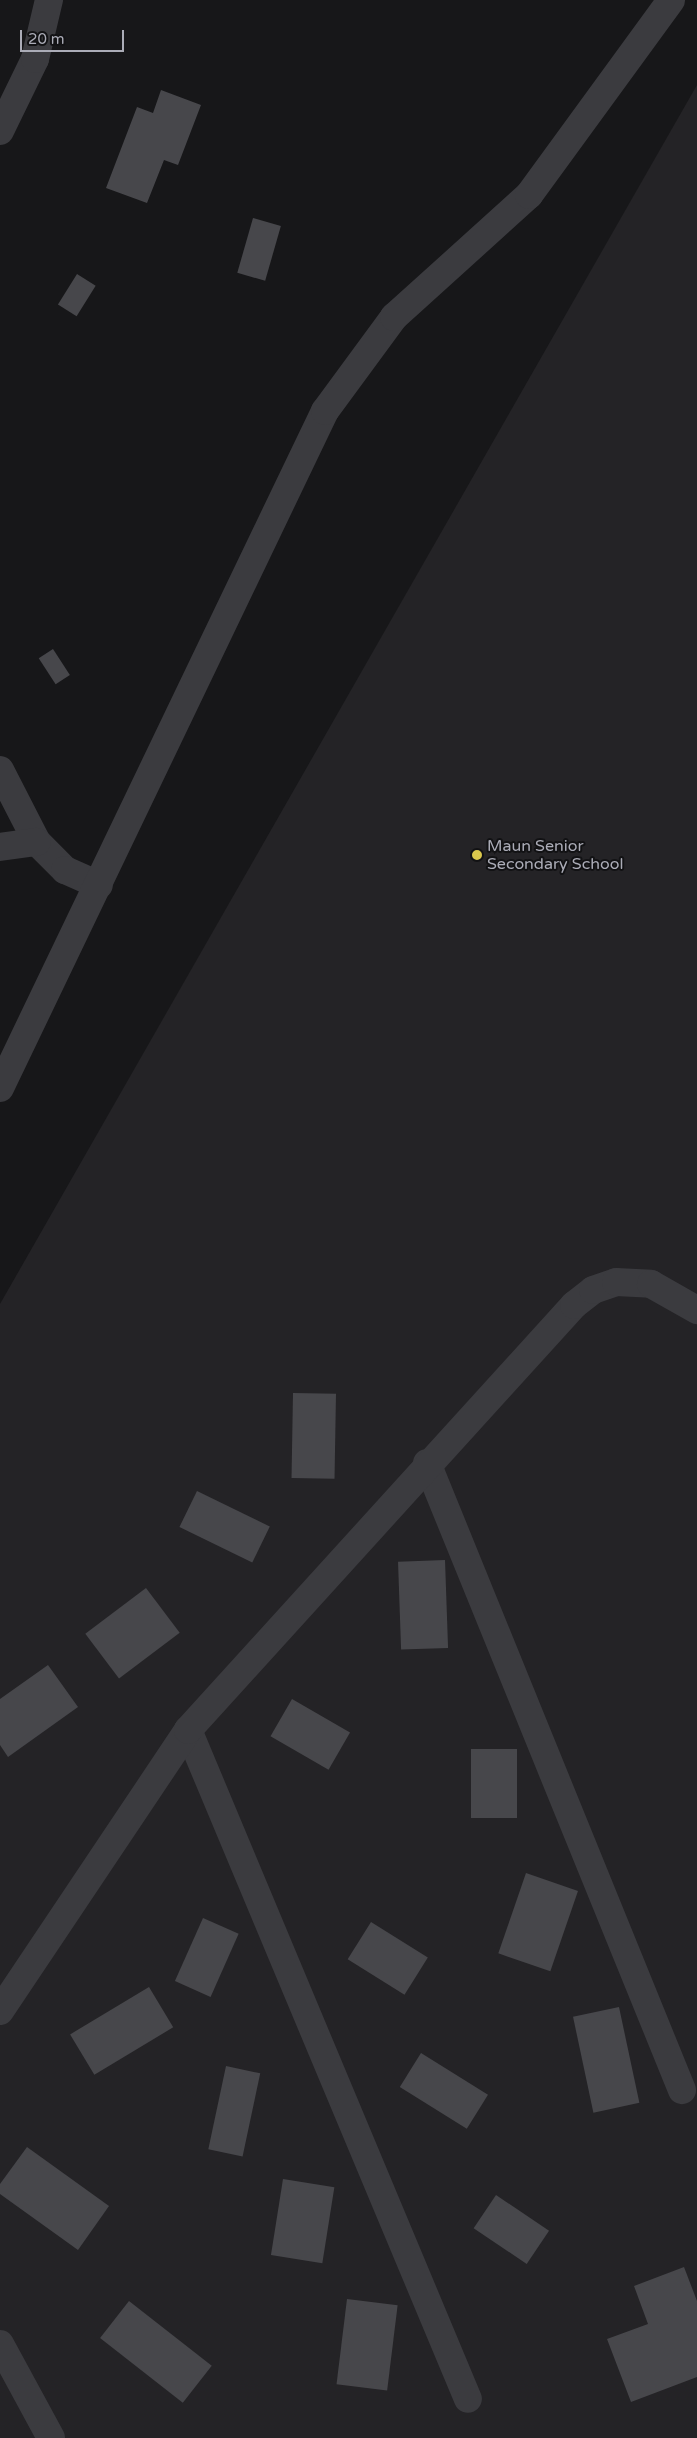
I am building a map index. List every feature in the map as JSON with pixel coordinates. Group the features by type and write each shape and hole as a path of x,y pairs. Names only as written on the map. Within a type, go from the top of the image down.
{"street":[{"path":"0,131 35,58 49,0"},
{"path":"0,1088 326,411 394,317 529,195 671,0"},
{"path":"0,770 37,842 65,870 99,885"},
{"path":"0,847 37,842"},
{"path":"0,2012 188,1730 512,1369 593,1290 616,1282 652,1284 697,1310"},
{"path":"427,1463 682,2090"},
{"path":"188,1730 468,2399"},
{"path":"0,2344 51,2438"}],"shaded area":[{"name":"Maun Senior Secondary School","path":"697,85 697,2438 0,2438 0,1304"}],"building":[{"path":"161,90 201,105 178,165 164,160 147,203 106,188 137,107 153,113"},
{"path":"253,218 281,226 265,281 237,273"},
{"path":"77,274 96,286 77,316 58,305"},
{"path":"53,649 70,675 56,684 39,658"},
{"path":"293,1393 336,1394 335,1479 292,1478"},
{"path":"197,1491 270,1527 252,1562 179,1527"},
{"path":"445,1560 448,1648 401,1650 398,1562"},
{"path":"146,1588 180,1633 119,1678 85,1634"},
{"path":"48,1665 78,1707 8,1757 0,1745 0,1699"},
{"path":"292,1699 350,1732 329,1770 270,1736"},
{"path":"471,1749 517,1749 517,1818 471,1818"},
{"path":"526,1873 578,1891 550,1971 498,1953"},
{"path":"203,1918 239,1934 211,1997 175,1981"},
{"path":"371,1922 428,1958 405,1995 348,1959"},
{"path":"149,1987 173,2027 94,2075 70,2034"},
{"path":"619,2007 639,2103 593,2113 573,2017"},
{"path":"421,2053 488,2095 467,2129 400,2087"},
{"path":"226,2066 260,2073 243,2156 208,2149"},
{"path":"27,2147 109,2206 78,2250 0,2194 0,2184"},
{"path":"283,2179 334,2187 322,2263 271,2255"},
{"path":"496,2195 549,2231 527,2264 474,2228"},
{"path":"684,2267 697,2301 697,2377 631,2402 607,2339 648,2324 634,2286"},
{"path":"347,2299 398,2305 387,2391 337,2384"},
{"path":"129,2301 212,2366 183,2403 100,2338"}],"place":[{"name":"Maun Senior Secondary School","path":"477,855"}]}
